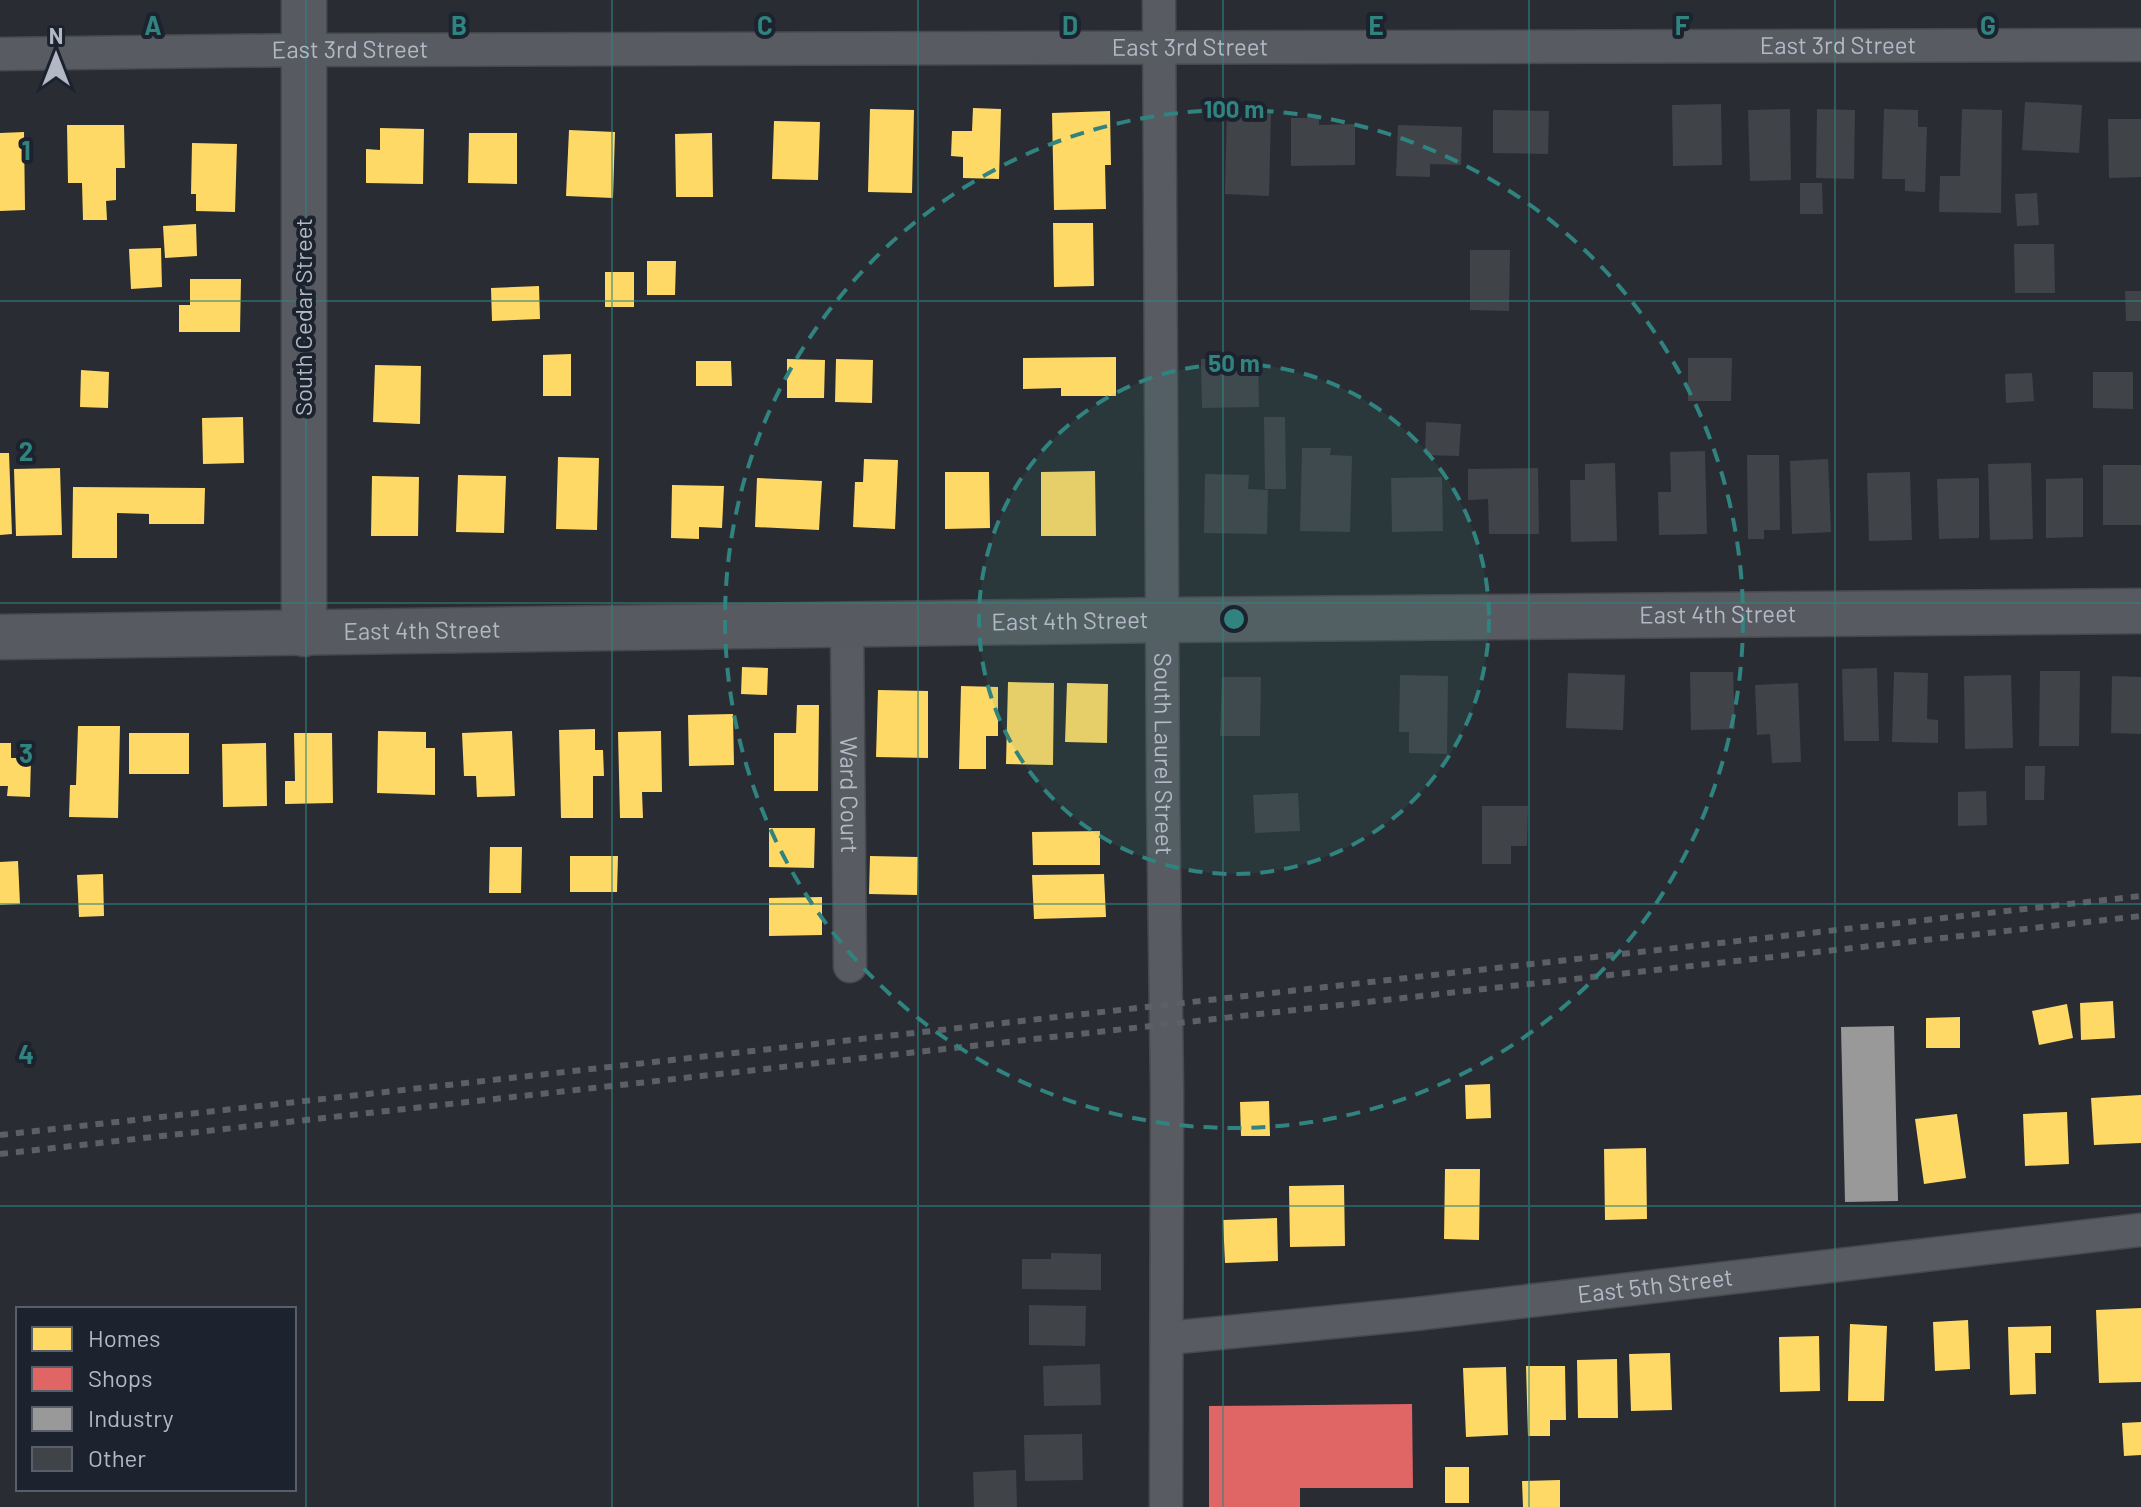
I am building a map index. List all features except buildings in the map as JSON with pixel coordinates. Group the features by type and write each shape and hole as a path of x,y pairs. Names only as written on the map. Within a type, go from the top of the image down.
{"street":[{"name":"South Cedar Street","path":"304,0 304,634"},
{"name":"South Laurel Street","path":"1159,0 1168,1338 1166,1507"},
{"name":"East 3rd Street","path":"0,54 303,50 2141,45"},
{"name":"East 4th Street","path":"0,637 1163,620 2141,611"},
{"name":"Ward Court","path":"847,625 850,966"},
{"name":"East 5th Street","path":"1168,1338 1416,1314 2141,1230"}],"railway":[{"path":"0,1135 2141,896"},
{"path":"0,1154 2141,916"}]}
